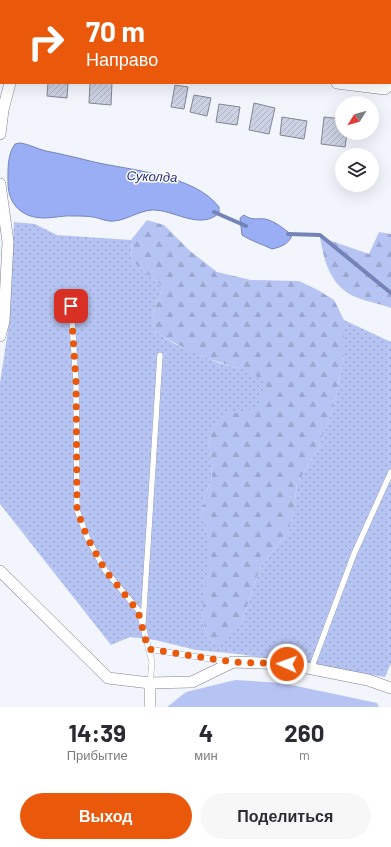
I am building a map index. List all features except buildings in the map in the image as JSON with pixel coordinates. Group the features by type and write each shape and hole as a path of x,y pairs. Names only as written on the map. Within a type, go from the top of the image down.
{"street":[{"path":"0,134 3,110 10,84"},
{"path":"346,84 389,89"},
{"path":"0,184 8,242 4,321 0,336"},
{"path":"0,570 108,678 150,683 192,682 233,662 287,664 368,680 391,688"},
{"path":"150,683 150,707"}],"lane":[{"path":"71,306 76,382 77,510 87,537 105,570 138,611 152,662 150,683"},
{"path":"142,629 160,355"},
{"path":"311,669 354,554 391,472"},
{"path":"148,649 233,662"}],"green space":[{"path":"147,220 164,225 190,251 217,272 251,280 299,281 318,290 334,300 344,320 344,356 334,405 318,449 297,484 289,531 261,566 241,624 225,642 215,643 207,638 202,617 208,535 201,516 205,496 212,477 209,436 222,413 244,413 242,369 196,353 154,331 153,311 163,287 132,261 131,240"},
{"path":"14,222 35,224 57,235 131,240 132,261 163,287 153,311 154,331 175,344 219,363 242,369 265,381 259,405 244,413 223,413 209,436 212,477 205,496 201,516 208,535 209,554 202,617 207,638 215,643 225,641 241,624 261,566 289,531 297,484 318,449 334,405 344,356 344,320 391,342 391,663 385,677 238,654 196,650 155,640 130,637 111,645 0,504 0,383 9,324"},
{"path":"379,232 391,234 391,308 358,298 341,288 330,273 324,256 320,237 369,254"},
{"path":"235,680 282,683 377,703 379,707 167,707 186,692"}],"water":[{"path":"20,143 46,151 143,171 178,181 208,196 219,207 219,213 212,218 195,220 152,210 111,221 86,216 44,218 29,215 18,208 14,203 9,191 8,183 8,163 12,148 15,144"},
{"path":"244,215 252,219 265,219 272,222 292,235 291,238 284,245 272,249 249,239 242,235 240,218"}],"waterway":[{"name":"Суколда","path":"214,212 246,226"},
{"name":"Суколда","path":"288,234 320,235 391,293"}],"route":[{"path":"71,306 76,382 77,510 87,537 105,570 126,594 138,611 148,649 233,662 287,664"}]}
